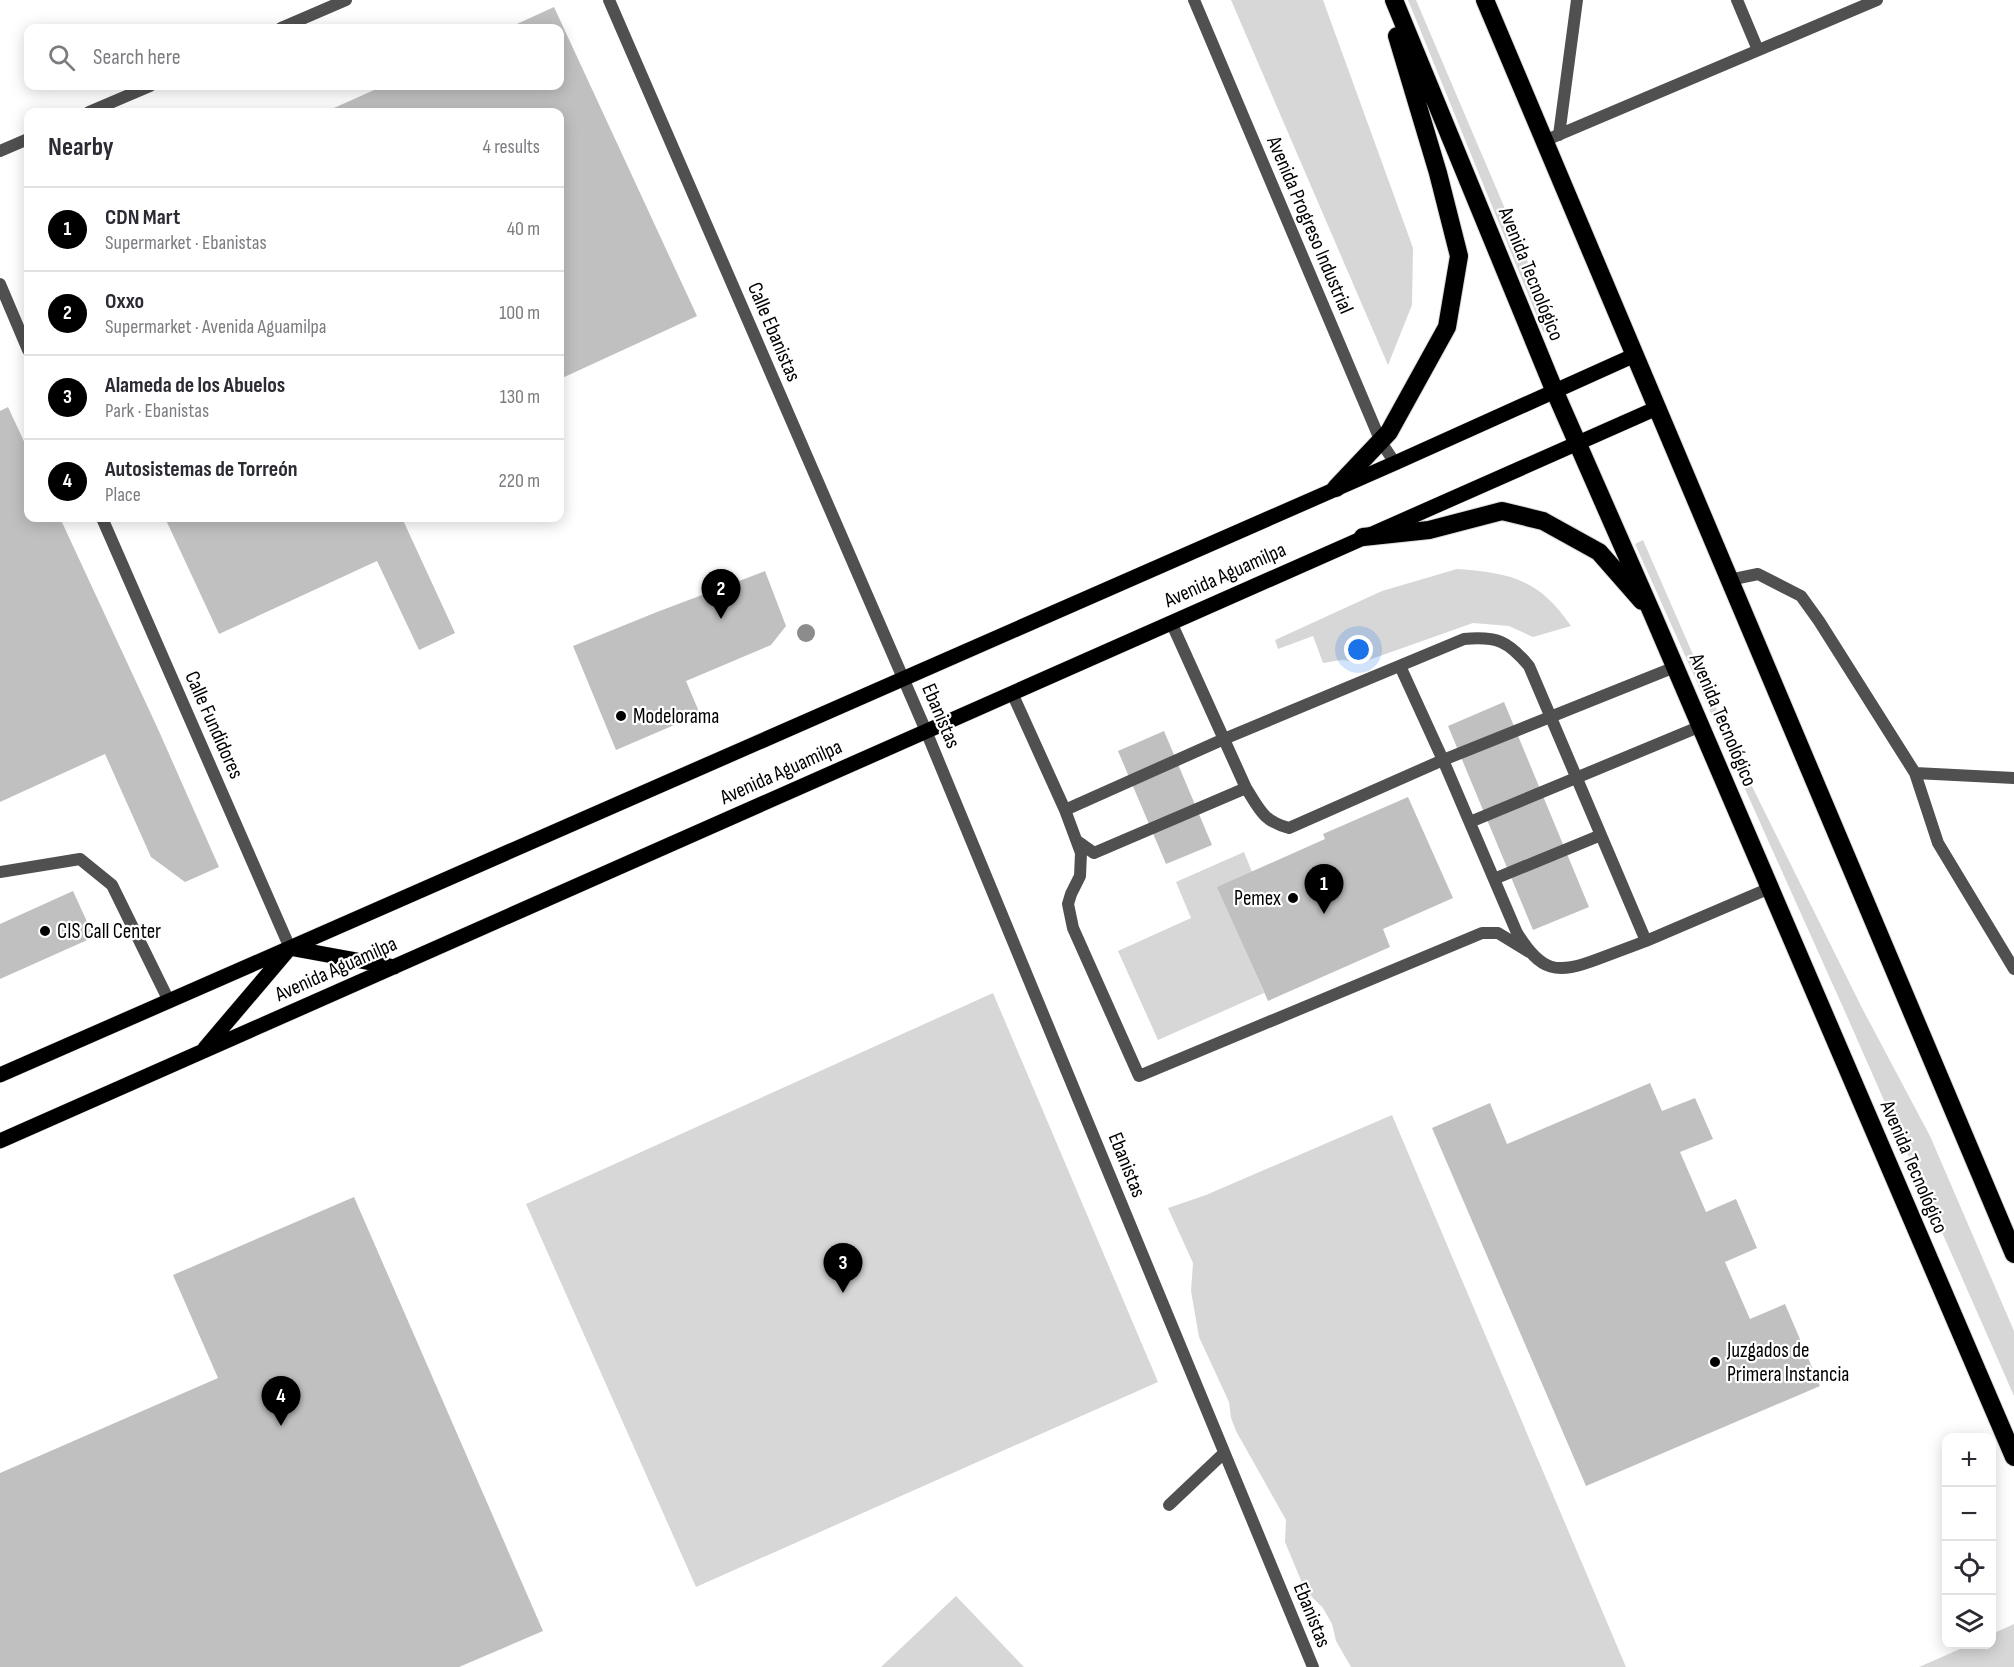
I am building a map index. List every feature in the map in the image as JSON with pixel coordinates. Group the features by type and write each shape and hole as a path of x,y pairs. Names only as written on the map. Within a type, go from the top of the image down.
{"highway":[{"path":"1336,488 1381,442 1418,383 1447,327 1459,256 1438,173 1387,0"},
{"name":"Avenida Tecnológico","path":"1394,0 1555,393 1579,442 2014,1457"},
{"path":"1485,0 1552,138 1635,355 2014,1254"},
{"path":"1362,537 1429,530 1502,511 1543,521 1599,552 1652,613"}],"main road":[{"name":"Avenida Aguamilpa","path":"0,1076 1555,393 1635,355"},
{"name":"Avenida Aguamilpa","path":"0,1141 1657,408"},
{"path":"202,1051 290,948 394,967"}],"street":[{"path":"290,24 346,0"},
{"name":"Calle Ebanistas","path":"609,0 903,679"},
{"name":"Avenida Progreso Industrial","path":"1194,0 1381,442 1395,463"},
{"path":"1552,138 1577,0"},
{"path":"1737,0 1758,51"},
{"path":"1552,138 1868,2"},
{"path":"98,108 141,90"},
{"path":"0,151 24,141"},
{"path":"0,284 24,341"},
{"name":"Calle Fundidores","path":"104,522 290,948"},
{"path":"1729,580 1758,574 1801,596 1915,773 1938,843 2014,969"},
{"path":"1172,622 1246,788 1261,812 1273,824 1289,828 1443,760 1675,667"},
{"path":"1065,810 1224,739 1464,639 1482,637 1500,640 1516,650 1529,666 1646,940"},
{"path":"1400,666 1517,933 1529,952"},
{"name":"Ebanistas","path":"903,679 1312,1667"},
{"path":"1012,693 1082,853 1080,876 1068,904 1070,916 1139,1076 1482,933 1498,933 1529,952 1543,964 1560,970 1577,967 1770,888"},
{"path":"1470,822 1701,726"},
{"path":"1915,773 2014,778"},
{"path":"1077,841 1094,853 1246,788"},
{"path":"1494,879 1601,835"},
{"path":"0,872 80,859 112,885 169,1001"},
{"path":"1168,1505 1224,1453"}],"shaded area":[{"path":"1231,0 1323,0 1413,248 1412,305 1388,365"},
{"path":"1408,0 1416,0 1555,326 1555,332 1551,336 1543,331"},
{"path":"1643,540 1739,760 1862,1008 1930,1136 2014,1331 2014,1396 1635,544"},
{"path":"1457,569 1493,573 1522,581 1547,598 1571,626 1533,637 1509,626 1473,623 1363,662 1341,660 1323,663 1313,636 1278,649 1275,640 1382,591"},
{"path":"1244,852 1252,872 1218,887 1264,993 1158,1040 1118,951 1191,918 1176,882"},
{"path":"993,993 1158,1382 696,1587 526,1204"},
{"path":"1392,1115 1626,1667 1351,1667 1336,1641 1332,1624 1323,1608 1305,1590 1285,1542 1286,1520 1236,1431 1231,1418 1229,1402 1199,1337 1191,1291 1193,1263 1168,1208 1206,1195"},
{"path":"956,1596 1024,1667 881,1667"},
{"path":"2014,1624 2014,1667 1919,1667 1960,1649 1996,1649 1996,1632"}],"building":[{"path":"554,7 562,24 517,24"},
{"path":"564,29 697,316 564,377 564,108 334,108 374,90 564,90"},
{"path":"8,407 24,441 24,522 62,522 219,867 185,882 151,857 105,754 0,802 0,411"},
{"path":"167,522 404,522 455,633 419,650 377,561 219,634"},
{"path":"765,571 786,626 771,645 686,681 700,714 616,750 573,646"},
{"path":"1504,702 1589,907 1533,930 1448,726"},
{"path":"1164,731 1212,845 1166,864 1118,751"},
{"path":"1408,797 1453,898 1383,929 1390,947 1268,1001 1217,887 1325,839 1323,834"},
{"name":"CIS Call Center","path":"73,891 94,937 0,979 0,924"},
{"path":"1650,1083 1662,1111 1695,1098 1713,1139 1680,1152 1706,1212 1736,1199 1757,1248 1725,1262 1750,1319 1785,1304 1820,1386 1586,1486 1432,1128 1490,1103 1507,1144"},
{"path":"354,1197 543,1631 459,1667 0,1667 0,1473 218,1378 173,1275"}],"place":[{"name":"Oxxo","path":"721,619"},
{"name":"Modelorama","path":"621,716"},
{"name":"Pemex","path":"1293,898"},
{"name":"CDN Mart","path":"1324,914"},
{"name":"CIS Call Center","path":"45,931"},
{"name":"Alameda de los Abuelos","path":"843,1293"},
{"name":"Juzgados de Primera Instancia","path":"1715,1362"},
{"name":"Autosistemas de Torreón","path":"281,1426"}]}
